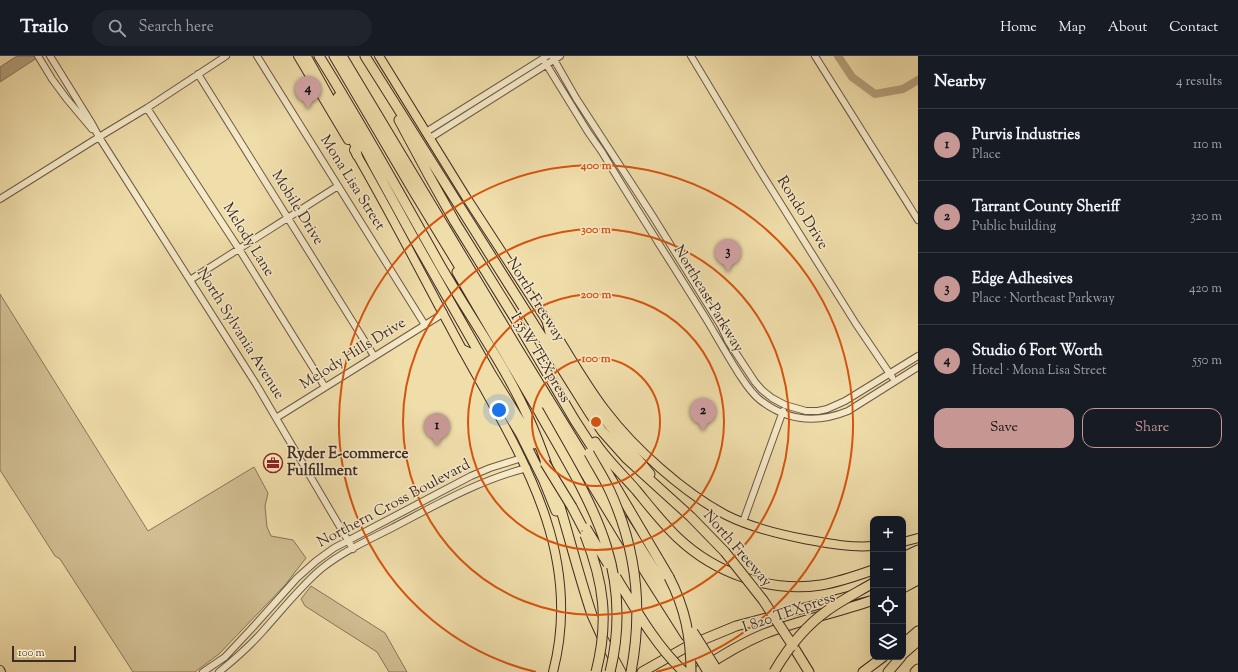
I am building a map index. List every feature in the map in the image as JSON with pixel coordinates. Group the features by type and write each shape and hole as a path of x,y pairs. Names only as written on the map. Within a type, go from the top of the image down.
{"highway":[{"path":"306,56 355,144 356,155"},
{"path":"319,56 378,153 441,266 507,376 531,425 544,458 592,614 602,637 621,672"},
{"name":"I 35W TEXpress","path":"334,56 644,570 689,634"},
{"name":"I 35W TEXpress","path":"342,56 712,671"},
{"path":"360,56 398,118 455,222 615,484 669,577 677,592 689,630 691,672"},
{"name":"North Freeway","path":"365,56 591,415 620,451 725,552 763,600 809,672"},
{"path":"325,66 327,76 374,166 490,372 572,507 658,643 684,672"},
{"path":"392,138 397,142 482,276 589,453 610,491 619,514 632,557 635,578 637,615 631,672"},
{"path":"431,219 435,232 462,283 538,410 585,494 606,542 615,581 617,602 617,633 610,672"},
{"path":"547,321 550,333 588,396 610,426 656,481 660,490"},
{"path":"463,350 470,354 520,433 544,481 560,525 568,535"},
{"path":"537,356 545,364 598,446 665,525 679,539 711,563 760,582 787,586 819,585 870,571"},
{"path":"572,507 584,530 596,563 602,595 604,618 603,638 596,672"},
{"path":"906,556 918,550"},
{"path":"906,564 918,557"},
{"path":"906,571 918,565"},
{"path":"906,579 918,573"},
{"path":"906,586 918,580"},
{"path":"774,672 790,647 809,626 829,609 870,585"},
{"path":"642,672 690,645 736,626 858,595 870,590"},
{"name":"I 820 TEXpress","path":"697,672 718,658 765,634 870,601"},
{"path":"906,648 918,630"},
{"path":"906,650 918,641"},
{"path":"863,672 879,660"},
{"path":"872,672 885,660"},
{"path":"888,672 897,660"},
{"path":"915,672 918,669"}],"main road":[{"path":"298,56 356,155 418,266 527,468 548,522 558,565 562,614 560,637 553,672"},
{"name":"North Freeway","path":"379,56 466,197 605,410 656,464 696,496 728,515 744,522 778,534 843,545 870,546"},
{"path":"906,541 918,538"}],"street":[{"name":"North Sylvania Avenue","path":"38,56 66,98 99,137"},
{"path":"0,199 147,108 226,56"},
{"name":"Mona Lisa Street","path":"257,56 425,325"},
{"name":"Rondo Drive","path":"691,56 759,169 856,324 895,381"},
{"path":"815,56 918,220"},
{"path":"428,135 546,60 556,57"},
{"name":"Northeast Parkway","path":"556,57 576,98 596,127 721,326 728,341 755,382 772,398 785,405 806,411 827,409 845,401 918,356"},
{"name":"North Sylvania Avenue","path":"51,58 276,418 353,549"},
{"name":"Northeast Parkway","path":"546,60 588,132 669,259 732,364 753,394 769,406 782,413 800,419 824,418 836,416 848,411 918,367"},
{"path":"52,79 61,72"},
{"name":"Mobile Drive","path":"198,74 374,356"},
{"name":"Melody Lane","path":"147,108 239,249 325,387"},
{"path":"588,132 596,127"},
{"path":"190,280 338,186"},
{"path":"669,259 676,255"},
{"name":"Melody Hills Drive","path":"276,418 444,313"},
{"path":"713,332 721,326"},
{"path":"744,522 785,405"},
{"name":"Northern Cross Boulevard","path":"203,672 225,657 297,578 311,565 334,548 471,476 490,468 522,458"},
{"name":"Northern Cross Boulevard","path":"219,672 236,658 263,631 305,584 321,569 340,556 429,508 499,476 527,468"},
{"path":"426,500 429,508"}],"shaded area":[{"path":"17,56 40,56 0,82 0,67"},
{"path":"0,294 148,531 254,467 268,493 265,506 267,527 271,536 293,540 306,558 285,585 219,654 195,672 133,672 60,559 55,556 0,470"},
{"path":"311,586 385,633 407,672 389,672 377,652 305,606 301,599"}],"waterway":[{"path":"838,56 852,77 875,94 903,89 918,80"}],"place":[{"name":"Studio 6 Fort Worth","path":"308,109"},
{"name":"Edge Adhesives","path":"728,272"},
{"name":"Tarrant County Sheriff","path":"703,431"},
{"name":"Purvis Industries","path":"437,446"},
{"name":"Ryder E-commerce Fulfillment","path":"273,463"}]}
